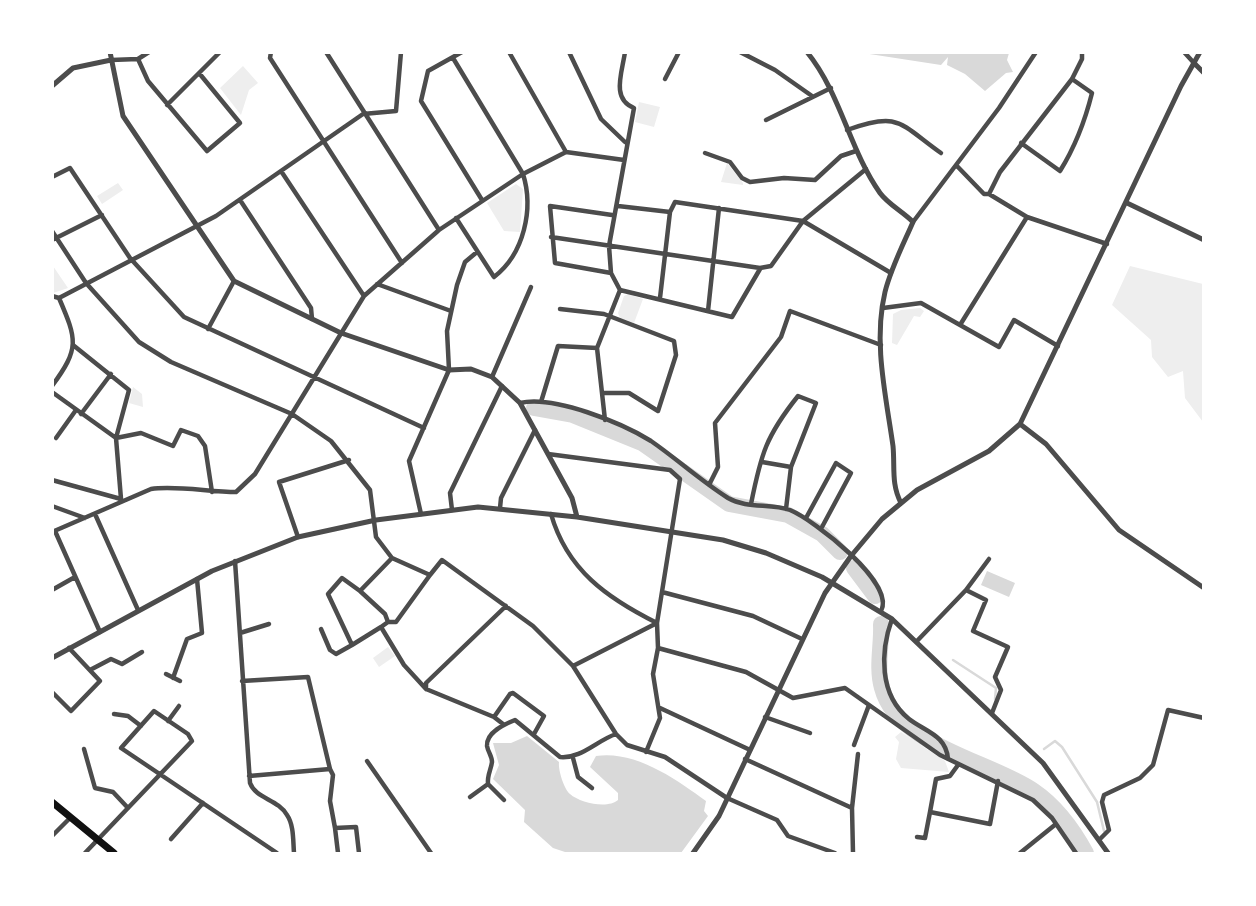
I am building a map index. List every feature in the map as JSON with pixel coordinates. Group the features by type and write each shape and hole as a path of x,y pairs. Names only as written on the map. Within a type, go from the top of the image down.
{"main road":[{"path":"52,802 114,853"}],"street":[{"path":"110,52 123,116 234,281 341,333 449,370 471,369 492,377 520,403 572,498 578,517"},
{"path":"52,86 73,68 110,60 138,59 149,52"},
{"path":"167,105 220,52"},
{"path":"271,52 270,58 322,142 402,263"},
{"path":"326,52 439,230"},
{"path":"52,386 67,366 74,333 56,297 240,200 363,114 396,111 401,52"},
{"path":"462,52 428,71 421,101 482,200"},
{"path":"509,52 566,152"},
{"path":"569,52 601,119 625,142"},
{"path":"625,52 619,97 624,104 634,108 625,142 618,206 612,215 609,246 611,273 621,290 732,317 760,268"},
{"path":"664,79 679,52"},
{"path":"740,52 775,70 812,96"},
{"path":"807,52 832,88 856,151 882,196 912,222"},
{"path":"901,503 894,489 893,450 881,368 883,309 891,273 912,222 1036,52"},
{"path":"989,194 1021,143 1072,79 1082,59 1082,52"},
{"path":"1184,52 1203,73"},
{"path":"694,853 727,797 831,582 851,556 901,503 948,471 989,451 1020,425 1200,52"},
{"path":"453,58 523,174 526,185 520,247 494,276 456,218"},
{"path":"138,59 148,81 207,151 240,123 200,73"},
{"path":"1021,143 1060,171 1075,148 1077,132 1087,114 1092,93 1072,79"},
{"path":"766,120 832,88"},
{"path":"847,130 872,121 895,120 941,153"},
{"path":"705,153 730,162 742,178 750,182 784,178 815,180 841,156 856,151"},
{"path":"100,632 54,531 95,514 121,499 164,486 236,492 255,474 363,296 439,230 523,174 566,152 624,160"},
{"path":"956,165 984,194 989,194 1027,217 1108,244"},
{"path":"52,177 70,168 130,258 170,306 208,329 314,375 424,428"},
{"path":"551,237 760,268 771,266 803,221 866,169"},
{"path":"281,171 363,296"},
{"path":"240,200 311,308 312,319"},
{"path":"660,298 670,212 675,202 803,221 891,273"},
{"path":"1127,204 1203,240"},
{"path":"611,273 555,263 550,206 612,215"},
{"path":"618,206 670,212"},
{"path":"708,311 719,208"},
{"path":"55,239 103,215"},
{"path":"960,325 1027,217"},
{"path":"52,231 86,283 139,342 171,362 292,414 331,441 349,460 370,490 376,520 376,537 392,558 430,575"},
{"path":"421,514 409,461 449,370 447,331 465,262 477,252"},
{"path":"208,329 234,281"},
{"path":"377,284 452,311"},
{"path":"492,377 531,288"},
{"path":"605,420 597,348 621,290"},
{"path":"883,309 921,303 999,347 1014,320 1059,347"},
{"path":"560,309 604,314 610,319 674,341 676,355 658,411 629,393 603,393"},
{"path":"709,485 718,467 715,423 781,337 790,311 881,345"},
{"path":"73,345 129,390 117,439 121,499"},
{"path":"541,402 558,346 597,348"},
{"path":"56,438 110,374"},
{"path":"452,510 450,493 502,385"},
{"path":"52,392 117,439 141,433 167,446 173,446 181,430 198,436 205,446 212,492"},
{"path":"751,504 762,461 762,449 774,427 799,396 816,403 791,467 786,509"},
{"path":"520,403 541,402 577,409 605,420 646,439 734,501 786,509 822,527 878,586 884,600 881,611"},
{"path":"1020,425 1046,444 1119,530 1203,588"},
{"path":"500,508 500,498 535,429"},
{"path":"548,454 670,470 680,479 657,623 659,648 653,674 660,718 646,752"},
{"path":"298,537 279,482 349,460"},
{"path":"762,461 791,467"},
{"path":"806,518 836,463 851,473 822,527"},
{"path":"52,480 121,499"},
{"path":"52,506 85,518"},
{"path":"52,658 138,610 235,561 298,537 376,520 452,510 500,508 551,513 671,532 744,547 831,582 892,619 1051,773 1108,853"},
{"path":"551,513 554,527 586,578 621,604 657,623"},
{"path":"95,514 138,610"},
{"path":"360,591 392,558"},
{"path":"917,641 966,590 989,559"},
{"path":"321,629 330,649 336,654 388,622 396,622 442,560 533,626 573,666 616,734 627,745 665,757 727,797 777,820 788,836 835,853"},
{"path":"235,561 249,776 253,791 282,807 288,816 294,853"},
{"path":"52,590 75,577"},
{"path":"352,645 328,594 342,578 385,614 388,622"},
{"path":"173,678 187,639 202,633 197,579"},
{"path":"966,590 986,600 973,631 1008,647 995,679 1001,690 992,713"},
{"path":"662,592 753,616 803,639"},
{"path":"426,689 426,683 506,606"},
{"path":"892,619 887,635 885,668 890,694 904,714 942,740 948,759"},
{"path":"573,666 657,623"},
{"path":"240,633 269,624"},
{"path":"381,627 404,665 426,689 494,717 503,724"},
{"path":"52,692 71,711 100,681 69,648"},
{"path":"659,648 746,672 795,698 844,688 958,765 998,781 1034,800 1056,824 1076,853"},
{"path":"90,670 111,659 122,663 142,652"},
{"path":"166,674 180,681"},
{"path":"242,681 308,677 333,775 330,801 338,853"},
{"path":"494,717 510,694 513,694 544,716 534,734"},
{"path":"854,744 869,705"},
{"path":"168,721 179,706"},
{"path":"659,708 748,749"},
{"path":"1099,840 1109,830 1102,803 1104,795 1140,778 1153,765 1168,710 1203,718"},
{"path":"86,853 160,774 192,741 188,734 154,712 121,748 160,774 277,853"},
{"path":"114,714 128,716 141,726"},
{"path":"764,717 810,733"},
{"path":"504,800 488,784 487,775 492,765 487,745 490,737 503,724 515,720 561,757 573,758 600,739 616,734"},
{"path":"84,749 95,788 113,792 128,808"},
{"path":"853,853 852,808 858,754"},
{"path":"573,758 578,777 592,788"},
{"path":"744,759 852,808"},
{"path":"368,761 422,846 431,853"},
{"path":"917,837 925,838 936,779 950,776 958,765"},
{"path":"249,776 330,769"},
{"path":"930,812 990,824 998,781"},
{"path":"470,797 488,784"},
{"path":"171,839 203,803"},
{"path":"52,836 71,817"},
{"path":"1020,853 1056,824"},
{"path":"335,828 356,827 359,853"}],"shaded area":[{"path":"863,53 1009,53 1007,60 1013,72 1006,73 985,91 965,74 947,65 948,57 941,65"},
{"path":"243,66 258,83 249,90 241,115 220,88"},
{"path":"639,102 660,107 654,127 635,122"},
{"path":"727,163 743,183 743,185 721,182"},
{"path":"118,183 123,190 102,204 97,196"},
{"path":"516,184 523,189 520,232 504,231 487,203"},
{"path":"53,266 68,288 53,293"},
{"path":"1130,266 1203,284 1203,422 1185,398 1183,371 1168,377 1152,357 1151,340 1112,305"},
{"path":"628,294 643,299 634,323 620,318 618,313 624,296"},
{"path":"920,308 924,311 920,317 914,316 897,345 892,343 893,314 901,310"},
{"path":"133,387 142,394 143,407 129,403"},
{"path":"987,571 1015,583 1009,597 981,585"},
{"path":"388,647 395,656 379,667 373,658"},
{"path":"901,732 945,761 949,772 901,768 896,759 899,742 895,737"},
{"path":"527,736 559,762 560,774 566,788 580,800 608,804 618,800 618,793 590,767 596,756 611,755 640,762 682,784 706,801 704,811 708,816 681,853 568,853 553,848 524,822 525,810 493,779 499,765 493,743 511,743"}],"waterway":[{"path":"534,408 573,415 642,443 729,504 788,515 822,534 840,552"},
{"path":"854,568 875,596"},
{"path":"881,624 880,680 891,708 925,738 1034,791 1064,819 1086,853"},
{"path":"953,660 996,688 995,699"},
{"path":"1044,749 1055,741 1062,747 1097,802 1104,831"}]}
